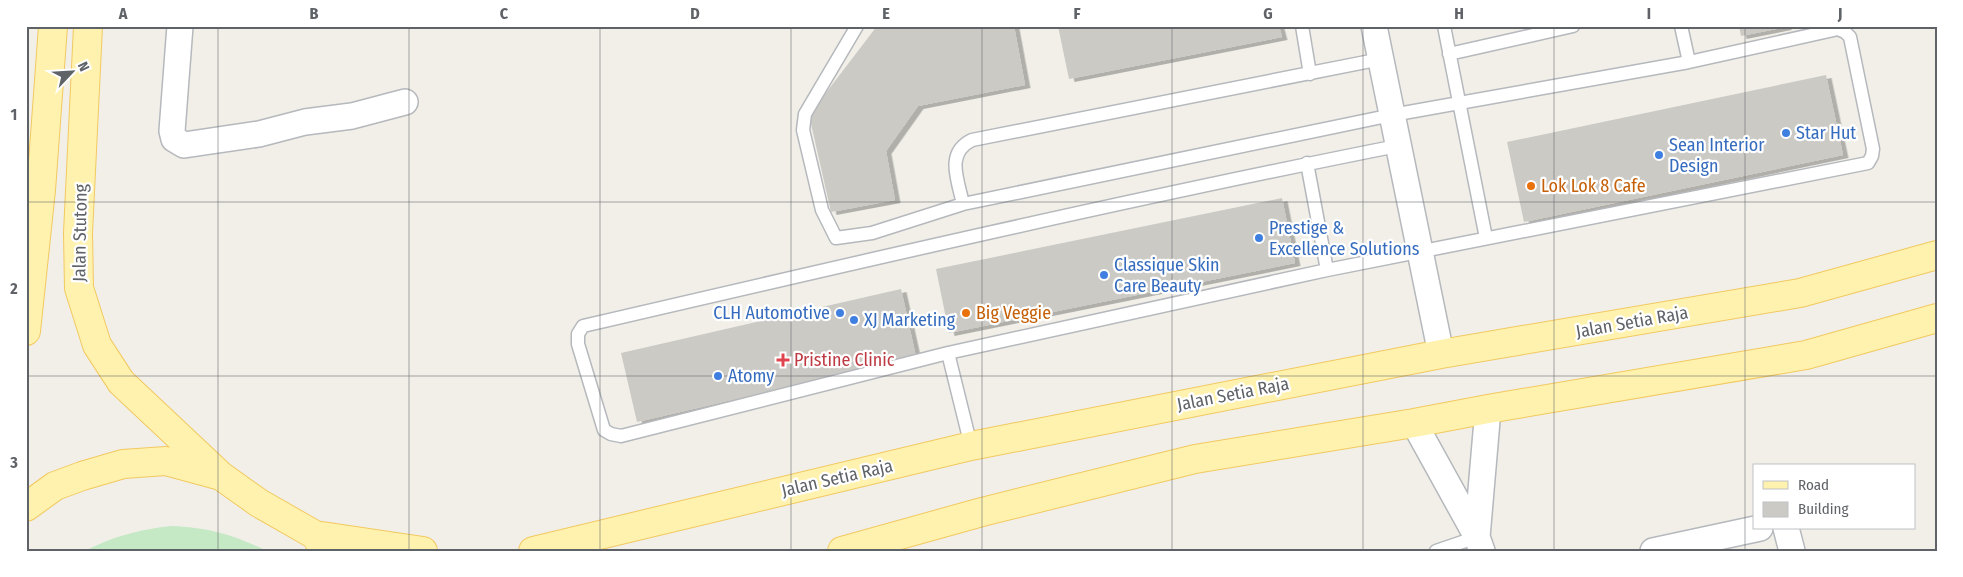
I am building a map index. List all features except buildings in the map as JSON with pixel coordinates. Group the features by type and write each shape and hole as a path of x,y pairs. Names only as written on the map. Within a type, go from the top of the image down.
{"main road":[{"path":"26,331 42,190 53,26"},
{"name":"Jalan Stutong","path":"88,26 78,233 78,288 97,345 120,382 221,476"},
{"name":"Jalan Setia Raja","path":"533,551 971,446 1441,354 1800,293 1937,255"},
{"path":"842,551 982,512 1196,458 1414,423 1806,355 1937,318"},
{"path":"26,507 55,486 82,476 123,464 166,461 221,476 320,543 423,551"}],"street":[{"path":"180,26 172,131 174,138 184,145 259,134 305,122 352,116 405,102"},
{"path":"1374,26 1441,354"},
{"path":"1480,544 1488,409"},
{"path":"1414,423 1480,544"},
{"path":"1653,551 1753,530"},
{"path":"1787,530 1792,551"}],"lane":[{"path":"857,26 805,114 804,130 822,210 836,238 872,233 963,204 1392,115 1689,62 1828,29 1838,29 1850,37 1873,148 1872,156 1868,163 1328,270 948,352 621,436 604,430 578,344 578,334 583,326 834,268 1397,146"},
{"path":"1302,26 1310,74"},
{"path":"1444,26 1486,238"},
{"path":"1449,54 1573,26"},
{"path":"1681,26 1689,62"},
{"path":"963,204 956,156 959,149 972,140 1381,59"},
{"path":"1307,164 1328,270"},
{"path":"948,352 971,446"},
{"path":"1436,551 1480,544"}],"green space":[{"path":"171,526 197,528 220,533 267,551 85,551 127,534"}],"place":[{"name":"Star Hut","path":"1786,133"},
{"name":"Sean Interior Design","path":"1659,155"},
{"name":"Lok Lok 8 Cafe","path":"1531,186"},
{"name":"Prestige & Excellence Solutions","path":"1259,238"},
{"name":"Classique Skin Care Beauty","path":"1104,275"},
{"name":"CLH Automotive","path":"840,313"},
{"name":"Big Veggie","path":"966,313"},
{"name":"XJ Marketing","path":"854,320"},
{"name":"Pristine Clinic","path":"783,360"},
{"name":"Atomy","path":"718,376"}]}
